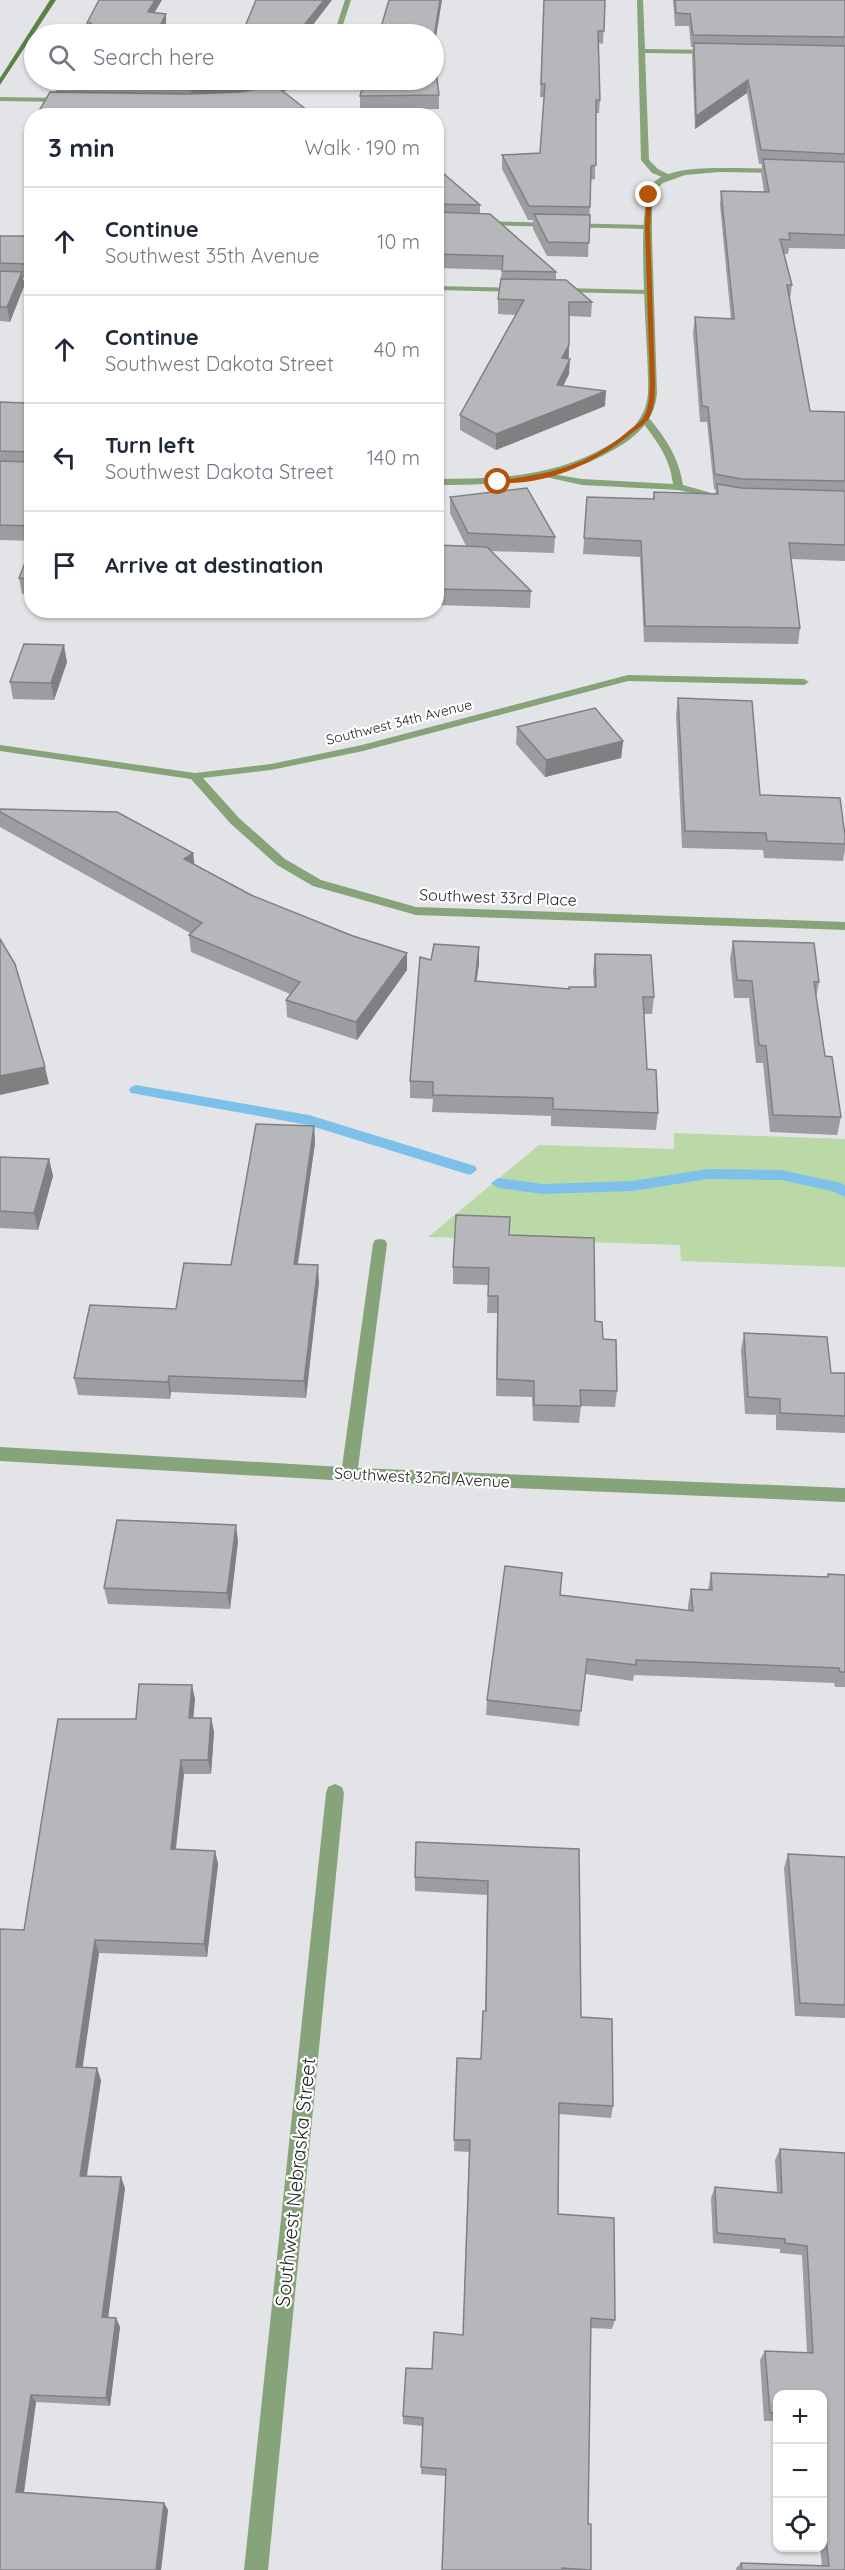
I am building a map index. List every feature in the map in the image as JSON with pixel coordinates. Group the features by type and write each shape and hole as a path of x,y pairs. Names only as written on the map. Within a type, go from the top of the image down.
{"main road":[{"path":"38,24 53,0"},
{"path":"0,83 24,45"}],"street":[{"path":"340,24 348,0"},
{"path":"640,0 645,160 655,171 667,177"},
{"path":"640,51 720,52"},
{"path":"258,98 286,90"},
{"path":"0,99 70,100"},
{"path":"444,482 498,482 546,476 588,462 623,440 645,419 651,404 649,195 656,184 667,177 688,173 786,171"},
{"path":"472,223 648,227"},
{"path":"0,281 24,282"},
{"path":"444,288 531,290"},
{"path":"555,290 650,292"},
{"path":"645,419 665,441 677,476 678,487"},
{"path":"546,476 582,482 678,487 703,495 728,499"},
{"name":"Southwest 34th Avenue","path":"0,748 195,776 271,767 363,748 628,678 804,682"},
{"name":"Southwest 33rd Place","path":"195,776 235,821 281,862 317,883 416,911 845,926"},
{"path":"349,1474 380,1244"},
{"name":"Southwest 32nd Avenue","path":"0,1454 349,1474 845,1495"},
{"name":"Southwest Nebraska Street","path":"256,2570 334,1793"}],"green space":[{"path":"674,1133 845,1139 845,1267 681,1261 680,1245 428,1237 539,1145 674,1149"}],"building":[{"path":"99,0 155,0 148,12 166,14 161,24 87,23"},
{"path":"256,0 324,0 305,24 246,24"},
{"path":"389,0 440,0 436,24 382,24"},
{"path":"544,0 605,0 604,31 598,31 600,100 596,100 596,165 591,166 590,207 529,206 502,155 540,153 545,84 541,84"},
{"path":"675,0 845,0 845,37 693,35 690,14 676,13"},
{"path":"694,43 845,46 845,154 761,150 748,80 696,116"},
{"path":"281,90 304,108 41,108 50,92 191,94"},
{"path":"362,90 438,90 439,95 360,96"},
{"path":"763,159 845,162 845,235 789,233 790,240 780,239 792,285 787,285 810,411 845,412 845,481 741,479 715,474 708,407 702,406 695,317 734,319 721,191 769,192"},
{"path":"444,174 480,205 444,204"},
{"path":"444,212 490,214 556,272 502,271 503,256 444,254"},
{"path":"534,214 590,215 589,243 548,242"},
{"path":"0,236 24,236 24,264 0,263"},
{"path":"0,271 22,272 7,307 0,307"},
{"path":"501,279 566,280 592,302 569,302 569,345 562,358 570,359 557,385 606,391 496,434 460,415 524,300 498,299"},
{"path":"0,402 24,403 24,452 0,451"},
{"path":"0,461 24,462 24,526 0,525"},
{"path":"717,484 741,488 845,491 845,545 789,543 800,628 645,626 641,541 584,538 587,497 654,499 654,492 718,494"},
{"path":"527,488 555,537 468,533 450,497"},
{"path":"444,545 487,547 531,591 444,589"},
{"path":"24,565 24,578 19,578"},
{"path":"24,644 64,645 51,683 10,682"},
{"path":"678,698 752,701 760,795 840,798 845,844 767,841 766,833 685,831"},
{"path":"595,708 623,741 546,760 517,727"},
{"path":"0,809 117,812 193,853 184,859 251,895 353,936 407,953 356,1022 286,1000 300,982 189,935 202,923 0,812"},
{"path":"0,939 15,964 45,1067 0,1076"},
{"path":"733,941 814,943 819,982 814,982 825,1056 832,1057 841,1117 773,1115 766,1046 759,1045 752,981 737,980"},
{"path":"434,944 479,947 475,981 569,989 569,987 596,987 595,954 651,955 654,997 643,997 647,1069 656,1070 658,1113 553,1109 553,1098 433,1095 433,1082 410,1081 420,957 431,960"},
{"path":"256,1124 314,1126 294,1264 318,1265 304,1381 169,1376 168,1382 74,1378 90,1305 176,1309 184,1263 231,1265"},
{"path":"0,1157 49,1159 34,1213 0,1211"},
{"path":"456,1215 510,1217 509,1235 594,1238 595,1321 602,1322 603,1339 616,1340 617,1391 580,1390 581,1406 534,1405 534,1381 497,1379 498,1296 488,1296 489,1268 453,1267"},
{"path":"744,1333 827,1337 831,1373 845,1373 845,1416 780,1413 780,1399 748,1397"},
{"path":"117,1520 236,1525 227,1593 104,1588"},
{"path":"505,1566 562,1573 560,1595 693,1611 691,1589 712,1590 711,1573 828,1577 828,1574 845,1575 845,1672 840,1672 839,1668 636,1660 636,1665 587,1659 581,1711 487,1700"},
{"path":"139,1684 192,1685 189,1718 211,1718 208,1760 181,1760 171,1849 215,1851 204,1944 95,1940 76,2067 97,2068 80,2176 121,2177 102,2317 116,2318 106,2398 31,2395 16,2492 164,2503 156,2570 0,2570 0,1929 24,1930 58,1719 136,1719"},
{"path":"416,1842 579,1849 581,2017 612,2019 613,2106 559,2103 558,2214 614,2218 615,2320 591,2318 588,2524 591,2524 591,2570 562,2568 562,2570 442,2570 446,2469 421,2467 423,2418 403,2416 406,2368 432,2369 434,2332 463,2335 470,2140 454,2140 457,2058 481,2059 483,2011 486,2011 488,1881 415,1877"},
{"path":"788,1854 845,1857 845,2005 800,2003"},
{"path":"780,2149 845,2153 845,2570 742,2570 741,2563 829,2566 827,2390 773,2390 773,2413 770,2413 765,2351 813,2353 807,2246 785,2243 785,2239 717,2233 715,2187 782,2193"}],"waterway":[{"path":"136,1090 309,1120 470,1170"},
{"path":"498,1183 543,1189 632,1186 708,1174 781,1175 836,1187 845,1192"}],"route":[{"path":"498,482 546,476 588,462 623,440 645,419 651,404 652,382 649,195"}]}
